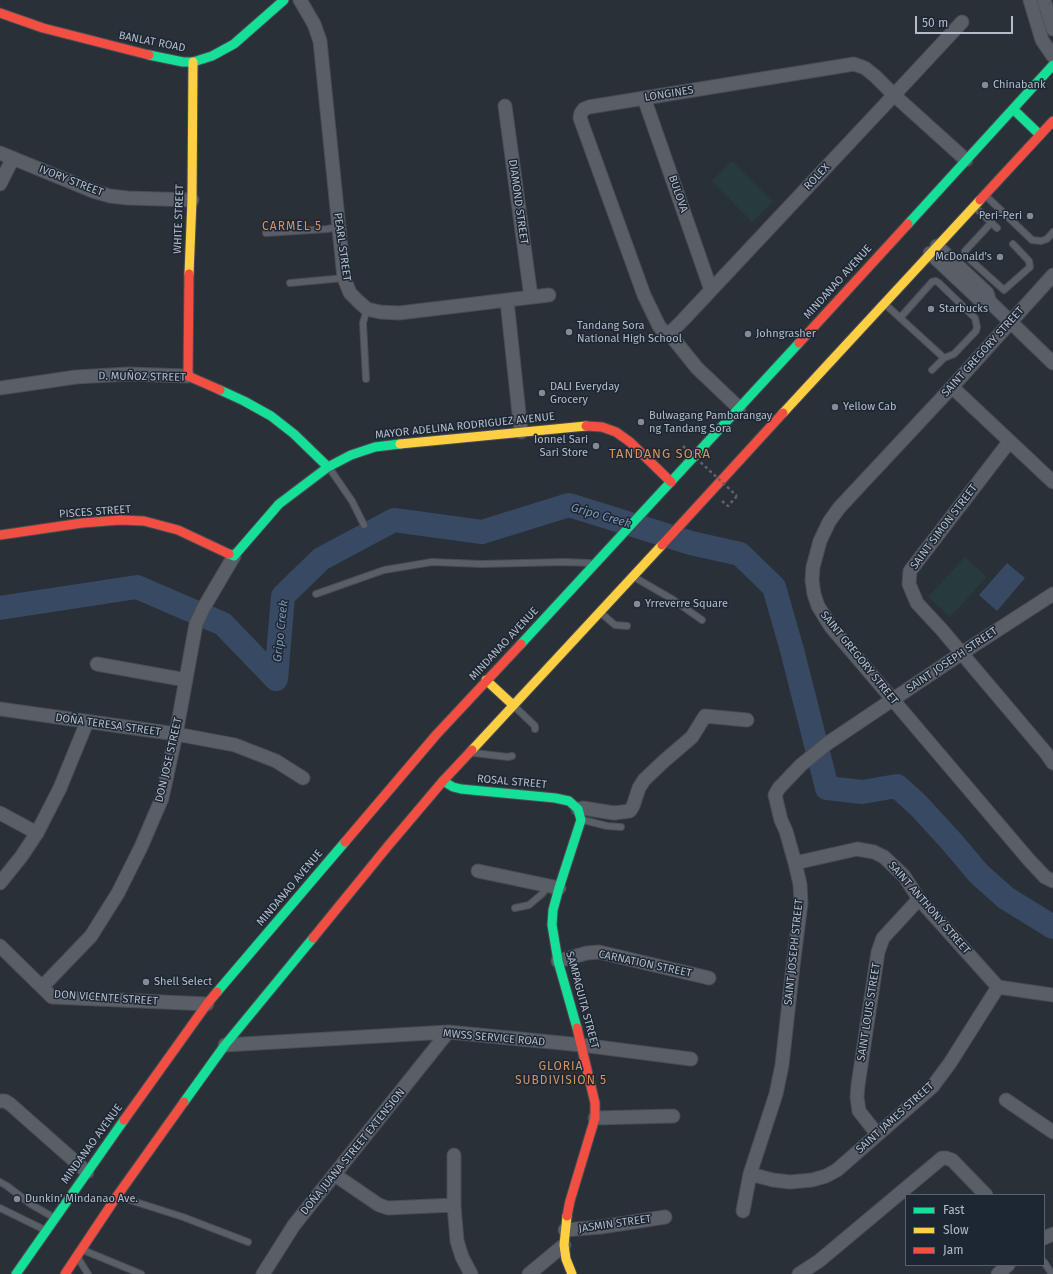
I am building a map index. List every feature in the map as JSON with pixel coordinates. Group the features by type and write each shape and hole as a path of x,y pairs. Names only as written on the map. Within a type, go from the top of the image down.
{"main road":[{"name":"BANLAT ROAD","path":"0,13 43,28 115,47 183,62 193,62 212,56 234,44 284,0"},
{"name":"WHITE STREET","path":"188,376 193,62"},
{"name":"MINDANAO AVENUE","path":"16,1274 47,1231 54,1218 207,1004 431,741 486,680 642,514 1053,65"},
{"path":"1013,109 1040,135"},
{"path":"65,1274 117,1196 225,1045 443,781 468,752 1053,121"},
{"name":"D. MUÑOZ STREET","path":"188,376 244,401 271,416 294,434 328,467"},
{"name":"MAYOR ADELINA RODRIGUEZ AVENUE","path":"234,556 279,504 328,467 375,446 580,426 602,427 616,432 630,442 671,482"},
{"name":"PISCES STREET","path":"0,535 90,522 120,520 144,521 161,524 178,530 234,556"},
{"path":"486,680 513,705"},
{"name":"ROSAL STREET","path":"443,781 453,787 461,789 555,798 569,801 580,814"},
{"name":"SAMPAGUITA STREET","path":"572,1274 566,1259 564,1245 565,1230 570,1201 595,1118 595,1103 582,1046 558,961 552,924 554,910 554,887 580,814"},
{"path":"23,1264 30,1272"}],"street":[{"name":"PEARL STREET","path":"300,0 314,24 320,41 344,278 350,293 367,309"},
{"path":"1030,0 1042,40 1053,56"},
{"path":"1044,0 1053,29"},
{"name":"ROLEX","path":"670,332 962,22"},
{"name":"LONGINES","path":"670,332 663,331 659,326 644,295 580,118 584,109 854,64 865,68 966,160"},
{"name":"BULOVA","path":"644,98 711,290"},
{"name":"DIAMOND STREET","path":"505,106 531,298"},
{"name":"IVORY STREET","path":"0,153 93,191 110,196 192,200"},
{"path":"0,184 13,158"},
{"path":"934,250 980,300 990,302 1053,363"},
{"name":"SAINT GREGORY STREET","path":"1053,275 952,387 839,508 829,522 820,541 813,568 812,580 814,594 824,617 1029,860 1045,877 1053,881"},
{"path":"367,309 380,312 399,312 549,295"},
{"path":"507,300 521,432"},
{"path":"670,332 697,368 739,408"},
{"name":"D. MUÑOZ STREET","path":"0,388 76,377 128,374 188,376"},
{"path":"952,387 1053,482"},
{"name":"SAINT SIMON STREET","path":"1009,442 910,571 909,584 917,603 962,653 1046,752 1053,763"},
{"name":"DON JOSE STREET","path":"42,987 91,936 118,893 162,798 176,734 196,624 234,556"},
{"name":"SAINT JOSEPH STREET","path":"743,1211 750,1174 776,1094 782,1065 792,966 801,903 800,884 775,795 779,788 801,765 828,743 1053,594"},
{"path":"97,664 186,680"},
{"name":"DOÑA TERESA STREET","path":"0,709 176,734 235,745 276,760 303,778"},
{"path":"580,814 583,808 614,813 630,811 638,788 644,780 692,738 705,716 747,720"},
{"path":"0,883 21,857 37,833 60,788 87,722"},
{"path":"0,813 37,833"},
{"name":"SAINT ANTHONY STREET","path":"795,864 857,848 874,852 884,857 904,876 919,899 998,987"},
{"path":"478,871 554,887"},
{"name":"SAINT LOUIS STREET","path":"877,1134 859,1111 857,1097 878,952 883,938 919,899"},
{"name":"DON VICENTE STREET","path":"0,946 52,997 207,1004"},
{"name":"CARNATION STREET","path":"558,961 587,953 599,952 709,978"},
{"path":"998,987 1053,995"},
{"name":"SAINT JAMES STREET","path":"750,1174 790,1182 812,1180 826,1176 849,1161 877,1134 933,1086 998,987"},
{"name":"MWSS SERVICE ROAD","path":"225,1045 448,1032 691,1059"},
{"name":"DOÑA JUANA STREET EXTENSION","path":"263,1274 294,1225 448,1032"},
{"path":"1006,1100 1053,1132"},
{"path":"0,1101 5,1101 10,1104 87,1172"},
{"path":"595,1118 673,1116"},
{"path":"454,1155 454,1205 459,1249 471,1274"},
{"path":"799,1274 819,1261 942,1158 952,1160 985,1194"},
{"path":"335,1175 379,1205 388,1208 454,1205"},
{"name":"JASMIN STREET","path":"565,1230 601,1227 664,1217"},
{"path":"529,1274 564,1245"},
{"path":"998,1274 1007,1266"}],"lane":[{"path":"984,194 1032,240 1041,241 1053,232"},
{"path":"974,206 997,228"},
{"path":"991,223 965,251 965,254 1004,290 1030,267 1031,264 1013,244"},
{"path":"266,233 339,227"},
{"path":"290,283 344,278"},
{"path":"900,318 932,282 936,281 975,318 977,323 976,331 954,354 944,358 932,370"},
{"path":"884,303 944,358"},
{"path":"366,379 363,323 367,309"},
{"path":"328,467 352,501 364,525"},
{"path":"316,594 384,570 432,562 482,564 565,562 595,564"},
{"path":"632,576 672,599 702,620"},
{"path":"599,612 615,625 627,626"},
{"path":"513,705 535,726 536,729"},
{"path":"468,752 508,757 512,756"},
{"path":"580,814 607,826 621,827"},
{"path":"515,908 530,905 542,894 554,887"},
{"path":"0,1182 32,1205 54,1218"},
{"path":"117,1196 184,1217 248,1242"},
{"path":"0,1208 47,1231"},
{"path":"79,1253 88,1274"},
{"path":"79,1253 141,1274"},
{"path":"1045,1264 1052,1274"}],"path":[{"path":"683,446 738,496 728,506"}],"green space":[{"path":"732,161 773,202 752,222 712,181"},
{"path":"965,557 987,577 950,617 928,597"}],"water":[{"path":"1007,563 1025,578 997,611 979,595"}],"waterway":[{"name":"Gripo Creek","path":"0,608 137,587 223,624 276,679 283,596 321,559 394,520 482,532 569,505 691,543 740,554 774,587 792,650 827,788 862,792 897,786 918,805 979,874 1006,898 1053,927"}],"traffic: fast":[{"path":"149,55 183,62 193,62 212,56 234,44 284,0"},
{"path":"908,224 1053,65"},
{"path":"1013,109 1040,135"},
{"path":"521,644 799,343"},
{"path":"220,390 271,416 294,434 328,467"},
{"path":"229,554 234,556 279,504 328,467 351,455 375,447 400,444"},
{"path":"443,781 453,787 461,789 555,798 569,801 578,809 581,820 559,888 553,910 552,925 558,961 577,1028"},
{"path":"217,992 345,842"},
{"path":"184,1102 225,1045 313,938"},
{"path":"16,1274 124,1120"}],"traffic: slow":[{"path":"189,274 192,200 193,62"},
{"path":"783,413 980,200"},
{"path":"400,444 586,426"},
{"path":"472,750 662,545"},
{"path":"486,680 513,705"},
{"path":"567,1216 564,1245 566,1259 572,1274"}],"traffic: jam":[{"path":"0,13 43,28 149,55"},
{"path":"980,200 1053,121"},
{"path":"799,343 908,224"},
{"path":"189,274 188,376 220,390"},
{"path":"662,545 783,413"},
{"path":"586,426 602,427 616,432 630,442 671,482"},
{"path":"0,535 82,523 120,520 144,521 178,530 229,554"},
{"path":"345,842 436,735 521,644"},
{"path":"313,938 388,846 443,781 472,750"},
{"path":"124,1120 217,992"},
{"path":"567,1216 570,1201 595,1118 595,1103 577,1028"},
{"path":"65,1274 117,1196 184,1102"}],"place":[{"name":"Chinabank","path":"985,85"},
{"name":"Peri-Peri","path":"1030,216"},
{"name":"McDonald's","path":"1000,257"},
{"name":"Starbucks","path":"931,309"},
{"name":"Tandang Sora National High School","path":"569,332"},
{"name":"Johngrasher","path":"748,334"},
{"name":"DALI Everyday Grocery","path":"542,393"},
{"name":"Yellow Cab","path":"835,407"},
{"name":"Bulwagang Pambarangay ng Tandang Sora","path":"641,422"},
{"name":"Ionnel Sari Sari Store","path":"596,446"},
{"name":"Yrreverre Square","path":"637,604"},
{"name":"Shell Select","path":"146,982"},
{"name":"Dunkin' Mindanao Ave.","path":"17,1199"}],"district":[{"name":"CARMEL 5","path":"292,227"},
{"name":"TANDANG SORA","path":"660,454"},
{"name":"GLORIA SUBDIVISION 5","path":"561,1074"}]}
